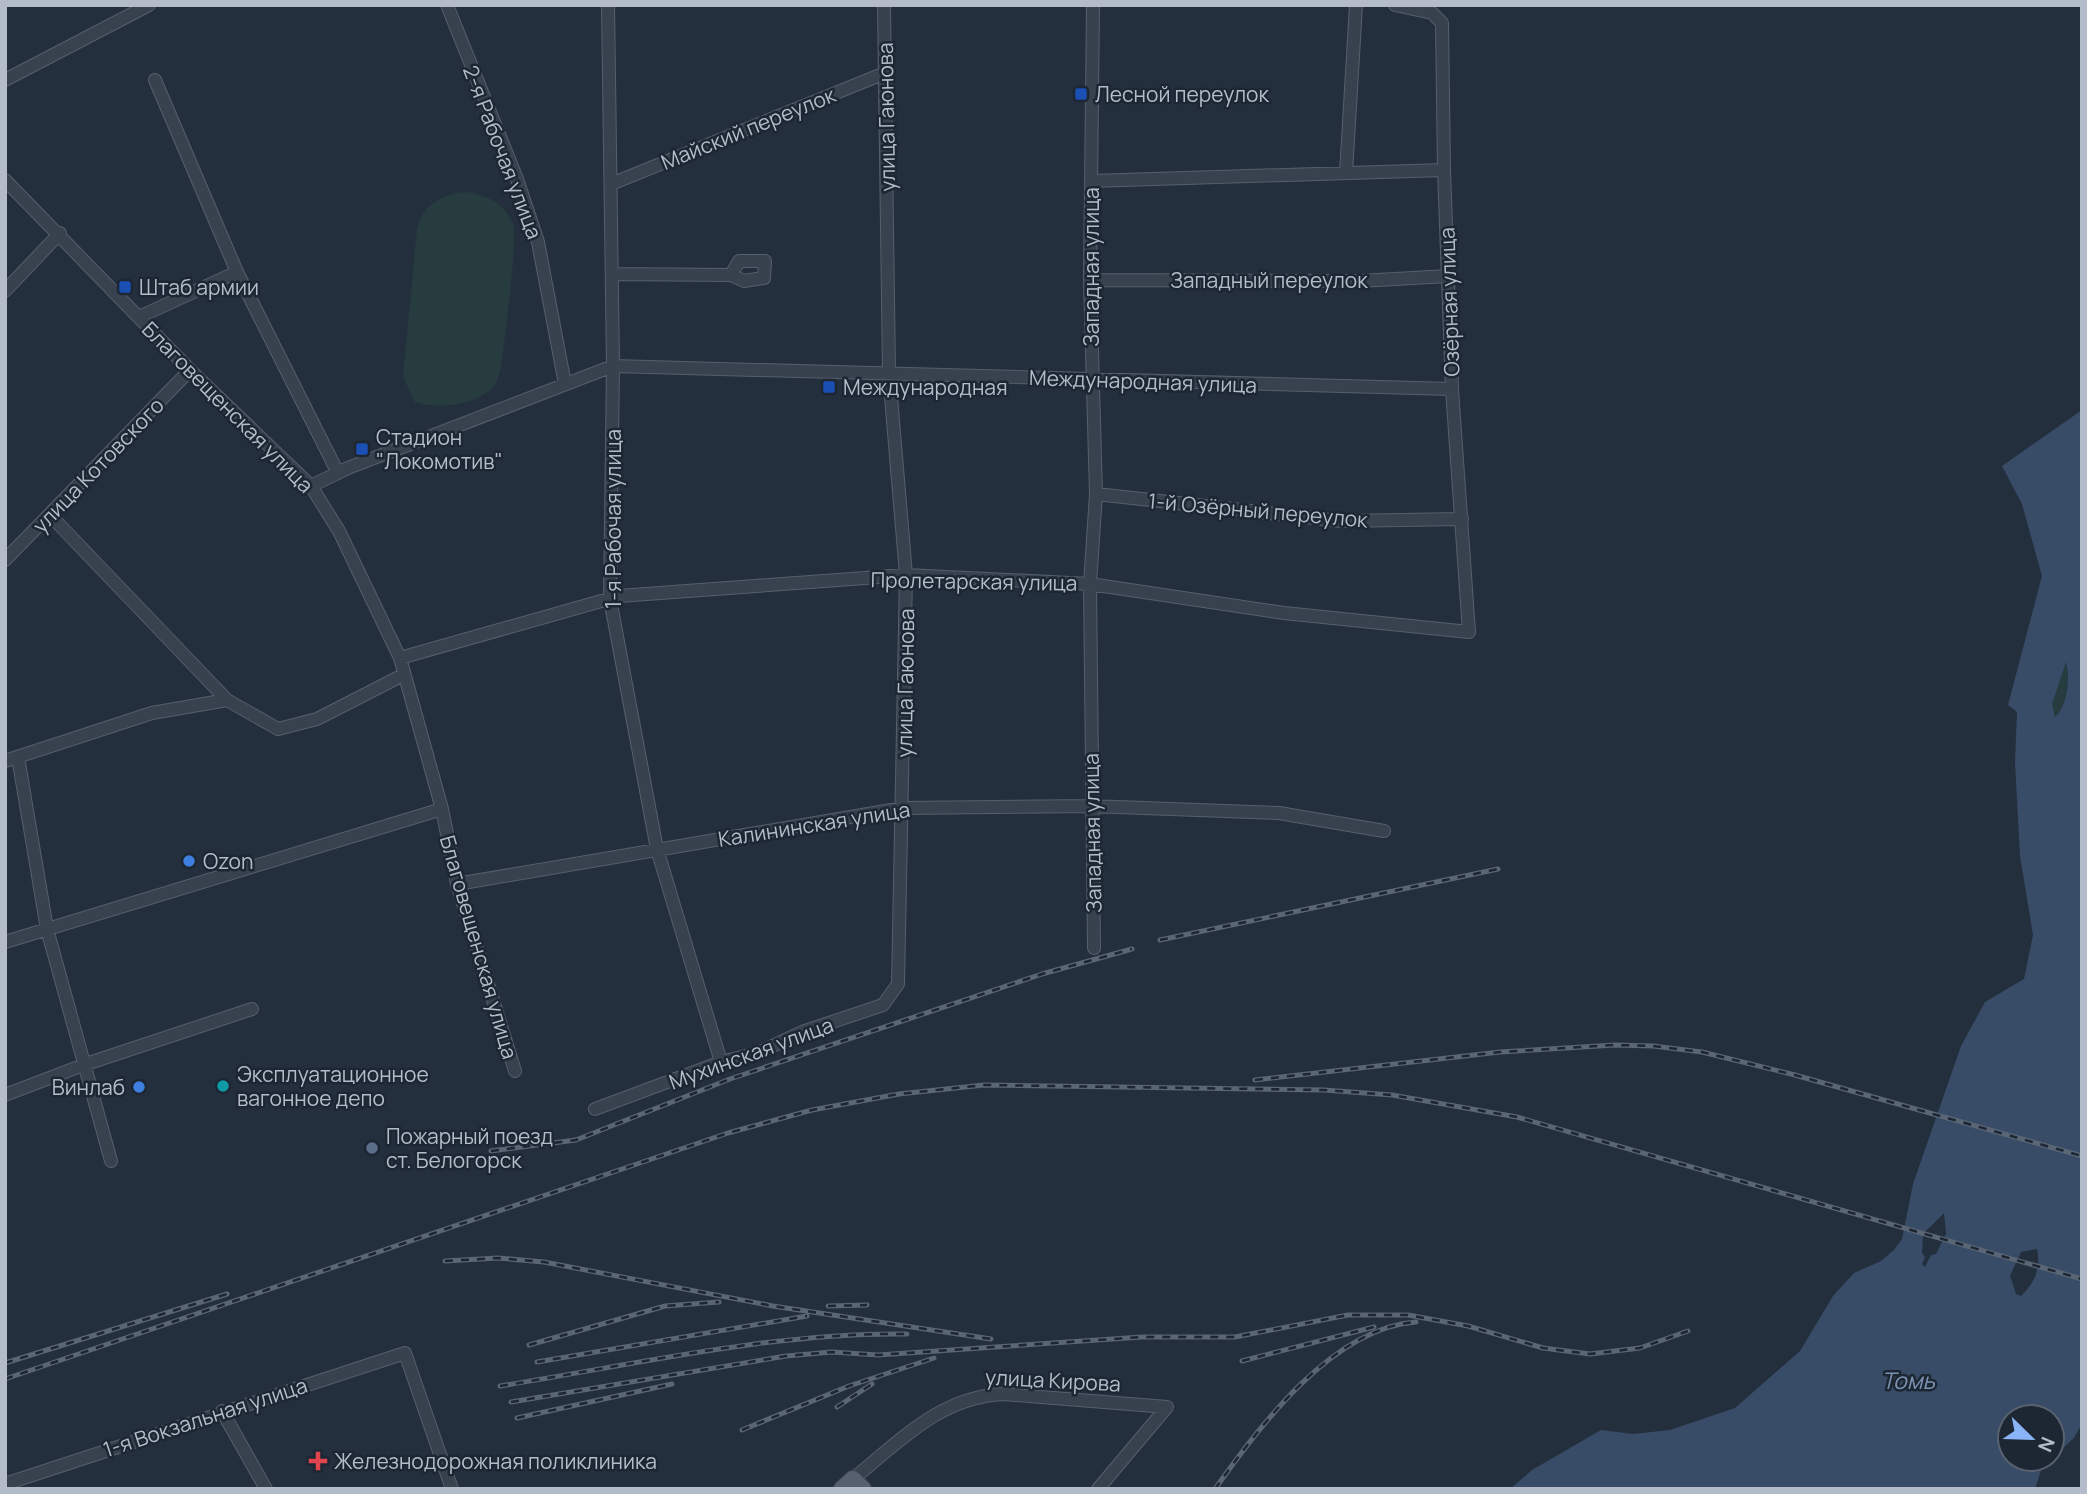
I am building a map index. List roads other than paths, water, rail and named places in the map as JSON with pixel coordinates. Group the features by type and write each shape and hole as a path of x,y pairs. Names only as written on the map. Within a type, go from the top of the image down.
{"street":[{"path":"5,80 149,5"},
{"name":"2-я Рабочая улица","path":"446,5 517,179 538,242 565,384"},
{"name":"1-я Рабочая улица","path":"608,5 613,366 610,599 657,849 722,1062"},
{"name":"улица Гаюнова","path":"884,5 889,373 906,575 898,984"},
{"name":"Западная улица","path":"1093,5 1090,280 1096,494 1090,584 1090,806 1094,947"},
{"path":"1346,173 1356,5"},
{"name":"Озёрная улица","path":"1395,5 1432,13 1442,23 1452,389 1469,632"},
{"name":"Майский переулок","path":"611,184 885,73"},
{"path":"155,80 237,272 338,473"},
{"path":"1091,181 1444,170"},
{"name":"Благовещенская улица","path":"5,180 60,233 190,370 311,486 339,531 400,658 442,809 457,884 514,1071"},
{"path":"5,291 60,233"},
{"path":"139,317 237,272"},
{"path":"612,274 731,275"},
{"name":"Западный переулок","path":"1090,280 1360,281 1448,276"},
{"name":"Международная улица","path":"311,486 338,473 613,366 1452,389"},
{"name":"улица Котовского","path":"5,560 190,370"},
{"name":"1-й Озёрный переулок","path":"1096,494 1341,521 1462,519"},
{"path":"50,515 227,700 278,729 317,719 403,675"},
{"name":"Пролетарская улица","path":"400,658 610,599 906,575 1090,584 1284,613 1469,632"},
{"path":"111,1161 47,929 11,759 152,713 227,700"},
{"name":"Калининская улица","path":"457,884 903,808 1090,806 1279,813 1384,831"},
{"path":"5,942 442,809"},
{"name":"Мухинская улица","path":"595,1110 722,1062 758,1053 802,1032 883,1005 898,984"},
{"path":"5,1095 86,1064 252,1009"},
{"name":"1-я Вокзальная улица","path":"5,1484 405,1353 452,1489"},
{"name":"улица Кирова","path":"853,1485 929,1417 951,1405 981,1395 1003,1394 1167,1407 1098,1489"},
{"path":"222,1412 266,1489"}],"water":[{"name":"Томь","path":"2082,410 2082,1424 2066,1445 2066,1403 1996,1403 1996,1473 2040,1473 2035,1489 1510,1489 1532,1470 1601,1430 1633,1434 1670,1430 1735,1408 1800,1351 1833,1296 1854,1273 1881,1261 1902,1239 1913,1184 1961,1046 1985,1002 2024,979 2033,935 2020,856 2015,762 2017,712 2008,705 2042,576 2022,504 2002,466","holes":["2066,662 2068,676 2063,706 2055,717 2052,704","1944,1213 1946,1234 1936,1254 1931,1255 1925,1267 1922,1264 1925,1257 1922,1253 1923,1234","2037,1249 2038,1263 2033,1280 2021,1296 2016,1294 2010,1276 2021,1252"]}],"railway":[{"path":"1160,940 1498,869"},
{"path":"491,1151 576,1140 730,1079 1042,974 1132,949"},
{"path":"1255,1080 1500,1052 1615,1045 1653,1046 1702,1052 1795,1075 2082,1156"},
{"path":"5,1379 728,1133 812,1110 899,1094 984,1085 1324,1090 1392,1095 1517,1117 2082,1279"},
{"path":"445,1261 498,1258 544,1262 773,1306 991,1339"},
{"path":"5,1363 227,1294"},
{"path":"529,1345 665,1306 719,1302"},
{"path":"828,1306 867,1305"},
{"path":"511,1402 786,1356 832,1352 878,1355 1142,1337 1235,1337 1348,1315 1408,1315 1468,1326 1543,1348 1590,1354 1640,1348 1688,1331"},
{"path":"537,1362 807,1316"},
{"path":"1215,1489 1276,1410 1327,1361 1355,1342 1385,1328 1416,1322"},
{"path":"1242,1361 1374,1327"},
{"path":"500,1386 755,1344 806,1338 907,1334"},
{"path":"742,1430 849,1386 934,1358"},
{"path":"517,1418 672,1384"},
{"path":"837,1407 872,1384"}],"place":[{"name":"Лесной переулок","path":"1081,94"},
{"name":"Штаб армии","path":"125,287"},
{"name":"Международная","path":"829,387"},
{"name":"Стадион \"Локомотив\"","path":"362,449"},
{"name":"Ozon","path":"189,861"},
{"name":"Эксплуатационное вагонное депо","path":"223,1086"},
{"name":"Винлаб","path":"139,1087"},
{"name":"Пожарный поезд ст. Белогорск","path":"372,1148"},
{"name":"Железнодорожная поликлиника","path":"318,1461"}]}
